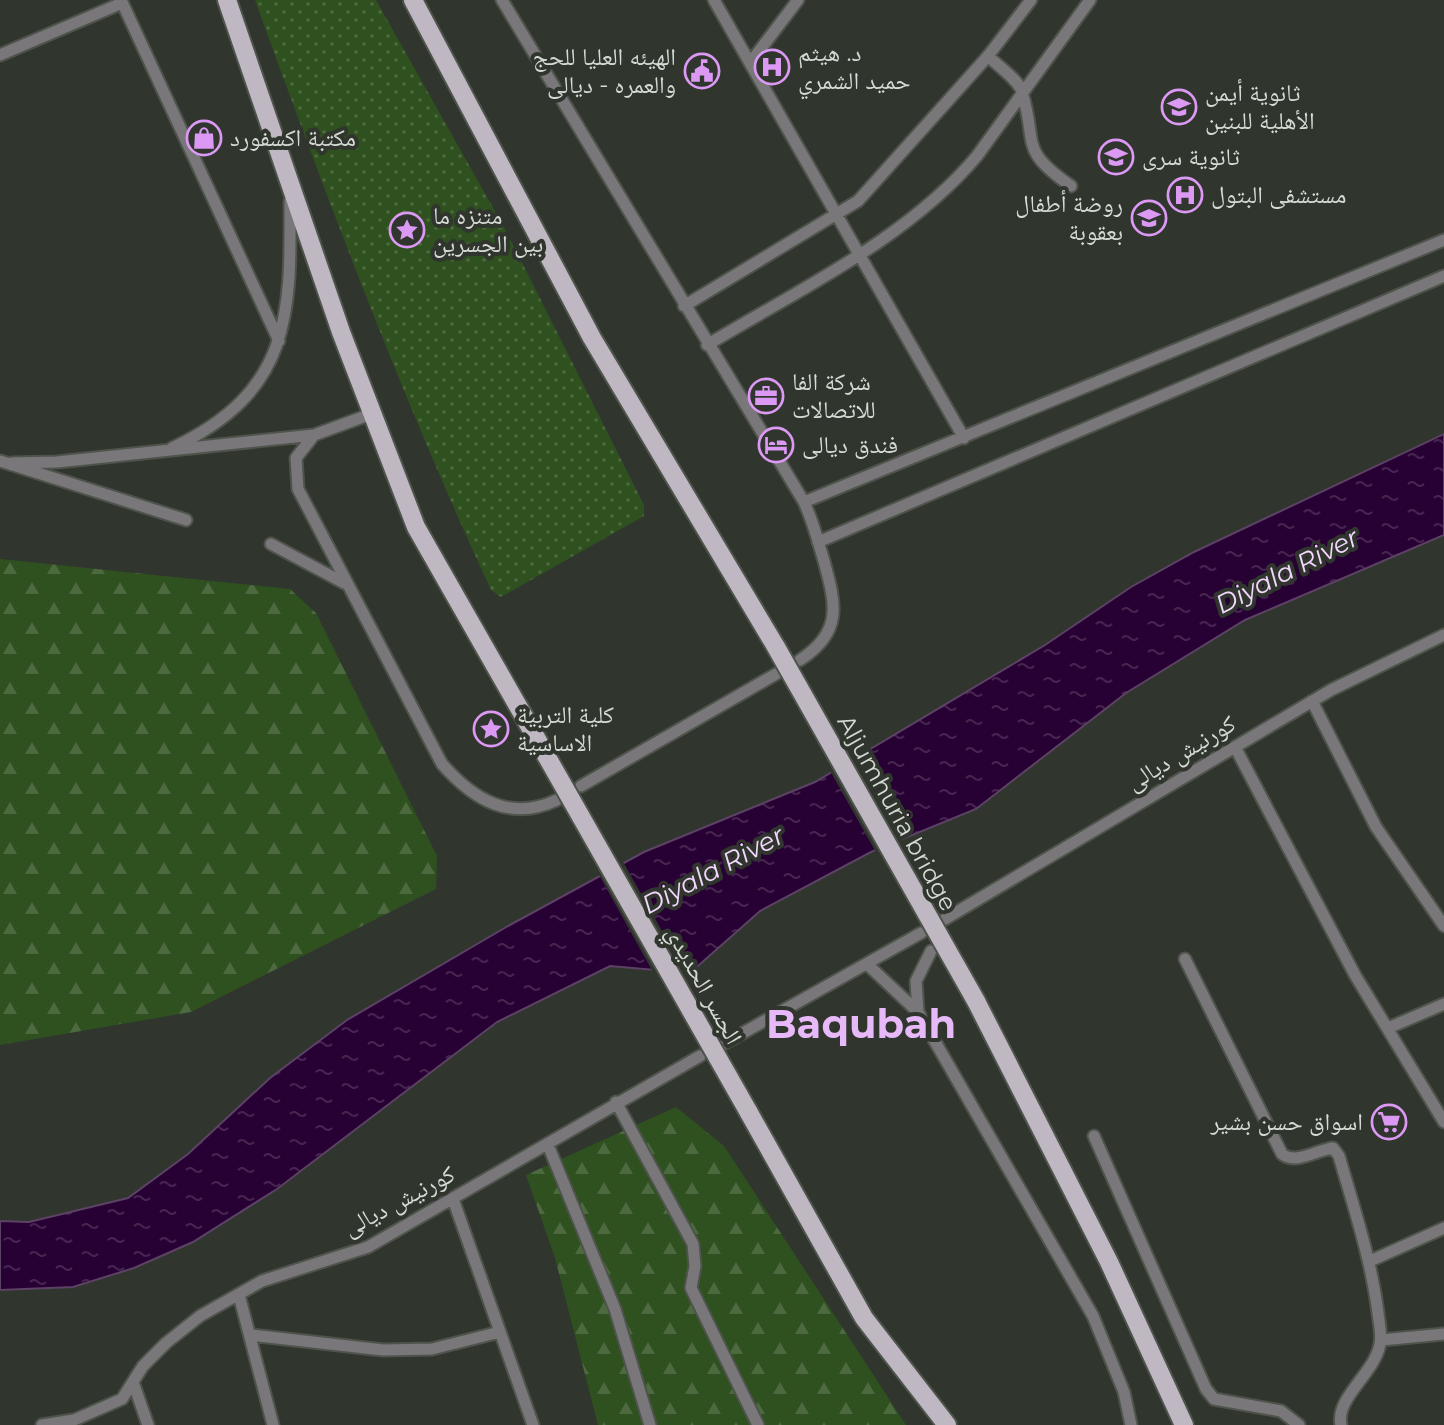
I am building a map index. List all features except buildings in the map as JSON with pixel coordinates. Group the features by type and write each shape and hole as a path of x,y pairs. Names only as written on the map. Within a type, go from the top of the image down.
{"main road":[{"name":"الجسر الحديدي","path":"227,0 371,414 416,527 864,1318 947,1425"},
{"name":"Aljumhuria bridge","path":"413,0 592,338 776,647 976,1001 1109,1262 1184,1425"}],"street":[{"path":"502,0 804,502 818,542 834,602 834,614 826,638 800,660"},
{"path":"714,0 964,438"},
{"path":"750,63 798,0"},
{"path":"684,306 836,217 876,182 988,56 1031,0"},
{"path":"707,345 858,254 893,230 963,171 1090,0"},
{"path":"0,55 121,2 279,341"},
{"path":"988,56 1022,89 1034,154 1047,170 1071,186"},
{"path":"172,448 209,428 241,400 266,366 279,341 291,286 290,184"},
{"path":"804,502 1444,240"},
{"path":"818,542 1444,276"},
{"path":"6,462 57,462 314,435 371,414"},
{"path":"314,435 296,458 298,489 344,583 442,764 459,783 502,808 530,810 557,800"},
{"path":"6,462 186,520"},
{"path":"271,544 344,583"},
{"name":"كورنيش ديالى","path":"947,923 963,908 1312,701 1444,635"},
{"path":"581,786 776,674"},
{"path":"1312,701 1376,827 1444,926"},
{"path":"1235,747 1355,975 1444,1122"},
{"path":"725,1043 921,933"},
{"path":"918,1012 916,981 931,951"},
{"path":"1185,959 1282,1154 1287,1158 1301,1158 1333,1148 1339,1156 1370,1261 1381,1340 1377,1357 1360,1385 1343,1404 1341,1425"},
{"path":"868,965 918,1012 1093,1316 1124,1392 1131,1425"},
{"path":"1388,1028 1444,1004"},
{"name":"كورنيش ديالى","path":"42,1425 74,1420 122,1399 166,1343 200,1316 262,1281 368,1247 700,1056"},
{"path":"616,1102 693,1244 695,1266 691,1288 758,1425"},
{"path":"1094,1136 1206,1389 1214,1399 1281,1411 1299,1425"},
{"path":"548,1145 615,1309 650,1425"},
{"path":"453,1199 533,1425"},
{"path":"1370,1261 1444,1228"},
{"path":"239,1295 273,1425"},
{"path":"251,1335 383,1350 432,1349 500,1332"},
{"path":"1381,1340 1444,1334"},
{"path":"133,1382 148,1425"}],"green space":[{"path":"255,0 376,0 506,231 644,505 644,516 501,597 491,590 367,298"},
{"path":"0,559 290,589 316,613 437,856 436,889 191,1012 0,1045"},
{"path":"676,1107 724,1146 906,1425 598,1425 555,1258 526,1175"}],"water":[{"name":"Diyala River","path":"1444,434 1444,535 1245,620 1126,693 976,809 871,852 760,911 690,973 610,966 497,1022 277,1189 193,1242 134,1268 73,1287 0,1290 0,1221 29,1222 128,1198 188,1154 270,1078 347,1020 508,926 644,852 815,782 1045,645 1131,587 1194,552"}],"pier":[{"path":"853,754 903,843 877,854 829,769"},
{"path":"622,860 688,977 654,974 598,873"}],"place":[{"name":"د. هيثم حميد الشمري","path":"772,67"},
{"name":"الهيئه العليا للحج والعمره - ديالى","path":"702,71"},
{"name":"ثانوية أيمن الأهلية للبنين","path":"1179,107"},
{"name":"مكتبة اكسفورد","path":"204,138"},
{"name":"ثانوية سرى","path":"1116,157"},
{"name":"مستشفى البتول","path":"1185,195"},
{"name":"روضة أطفال بعقوبة","path":"1149,218"},
{"name":"متنزه ما بين الجسرين","path":"407,230"},
{"name":"شركة الفا للاتصالات","path":"766,396"},
{"name":"فندق ديالى","path":"776,445"},
{"name":"كلية التربية الاساسية","path":"491,729"},
{"name":"اسواق حسن بشير","path":"1389,1122"}],"district":[{"name":"Baqubah","path":"861,1024"}]}
